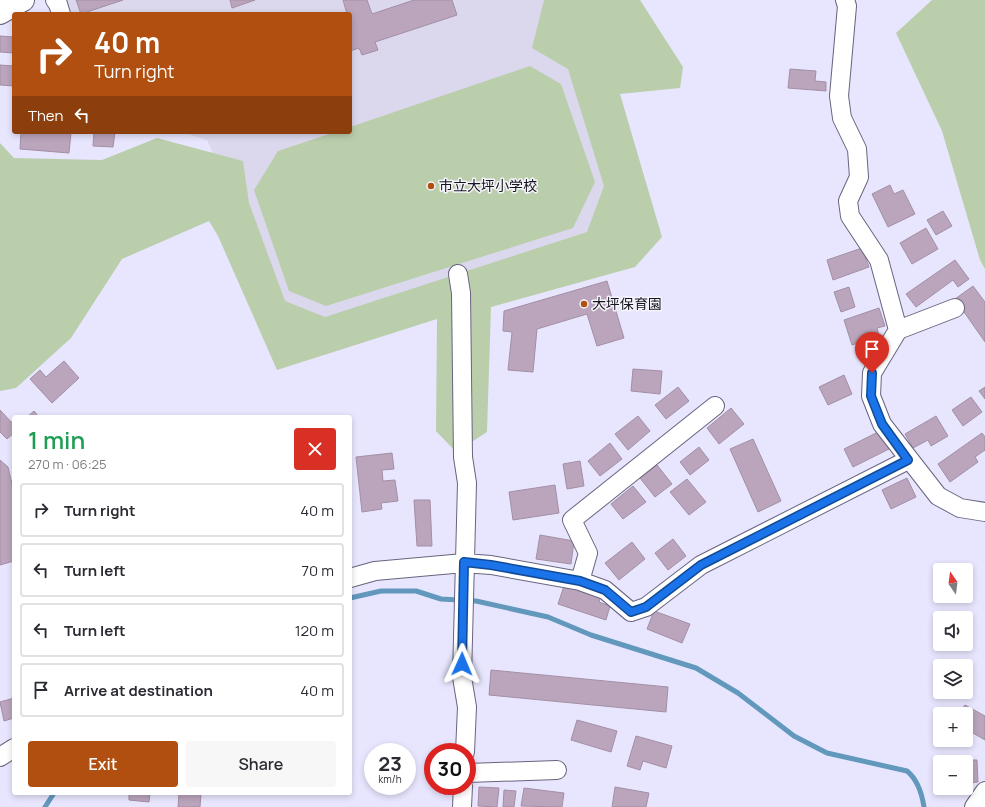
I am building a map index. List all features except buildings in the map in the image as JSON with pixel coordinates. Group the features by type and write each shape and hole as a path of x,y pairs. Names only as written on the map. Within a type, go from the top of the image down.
{"street":[{"path":"1,9 23,0"},
{"path":"55,0 60,12"},
{"path":"845,0 847,6 839,96 842,118 857,149 859,176 848,201 850,216 879,260 898,330"},
{"path":"458,274 461,293 463,457 467,483 462,678 467,707 465,743"},
{"path":"955,308 898,330 872,373 871,396 882,424 908,460 938,496 960,508 985,512"},
{"path":"580,581 588,553 572,520 715,406"},
{"path":"352,577 375,571 464,570 491,565 580,581 605,590 631,612 646,607 701,565 908,460"},
{"path":"0,757 12,749"},
{"path":"476,773 557,770"},
{"path":"974,807 985,791"},
{"path":"462,807 463,795"}],"shaded area":[{"name":"市立大坪小学校","path":"64,0 586,0 648,231 323,333 289,319 207,140 188,134 352,134 352,12 67,12"}],"green space":[{"path":"544,0 640,0 683,67 680,88 620,94 662,237 635,267 491,307 487,432 456,452 436,431 437,319 277,370 218,236 209,221 122,259 71,338 16,388 0,391 0,143 14,158 102,160 157,138 243,161 249,203 285,301 325,317 587,232 604,186 568,69 532,48"},
{"path":"932,0 985,0 985,269 980,260 942,131 896,33"},
{"path":"530,66 561,84 595,182 573,228 326,306 289,291 254,190 278,151 329,134 352,134 352,126"}],"waterway":[{"path":"352,598 381,591 416,591 441,599 476,601 548,617 591,635 696,668 738,693 794,736 827,753 907,771 919,788 924,807"},
{"path":"45,807 53,795"}],"place":[{"name":"市立大坪小学校","path":"431,186"},
{"name":"大坪保育園","path":"584,304"}],"route":[{"path":"462,664 464,562 491,565 580,581 605,590 631,612 646,607 701,565 908,460 882,424 871,396 872,373"}]}
